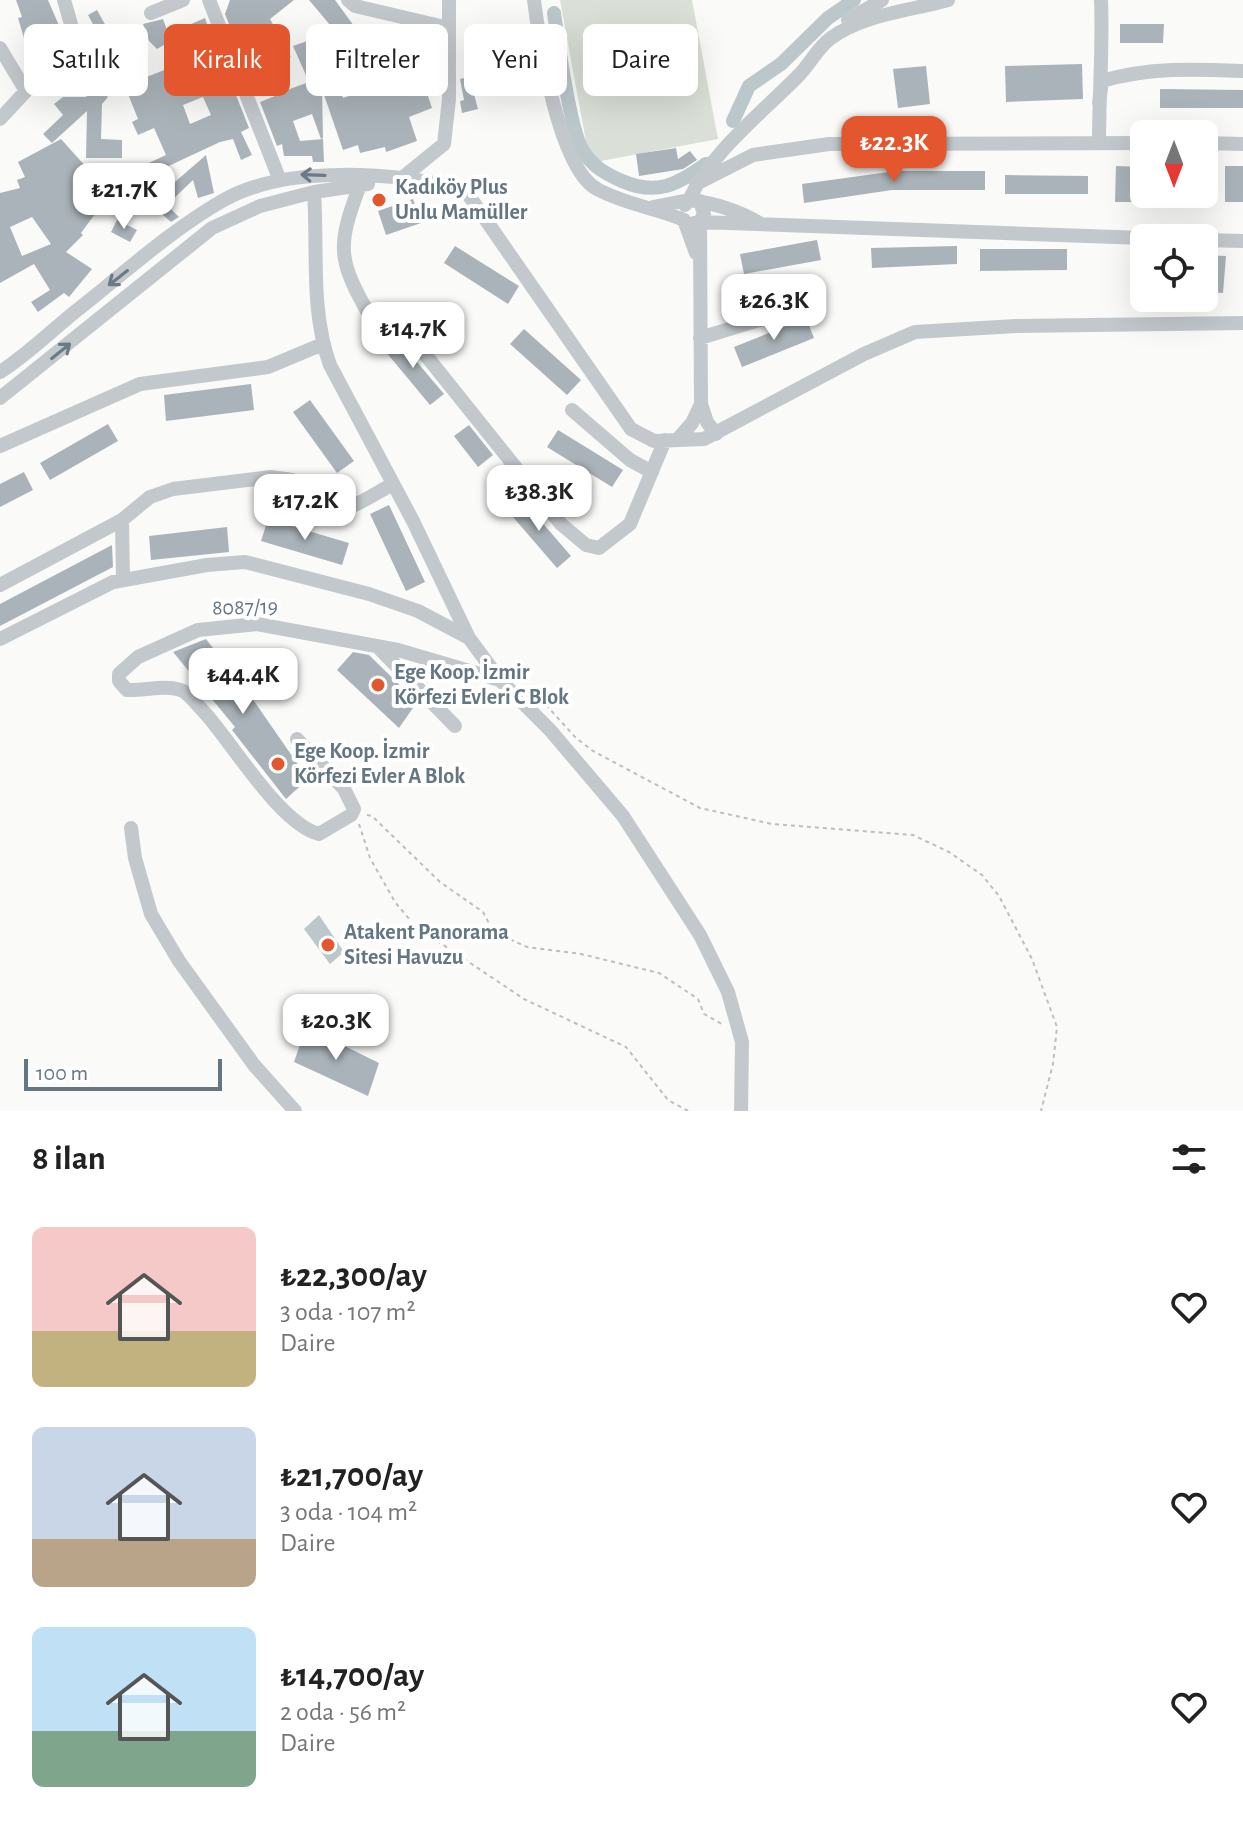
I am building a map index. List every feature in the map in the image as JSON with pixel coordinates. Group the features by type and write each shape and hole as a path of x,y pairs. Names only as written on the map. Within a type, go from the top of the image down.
{"street":[{"path":"64,0 71,24"},
{"path":"151,13 183,0"},
{"path":"209,0 279,178"},
{"path":"348,0 355,6 449,28"},
{"path":"0,398 212,228 260,206 314,192 404,179 444,144 449,99 449,0"},
{"path":"534,0 540,44 560,126 577,169 594,188 684,220 700,222 1130,237"},
{"path":"839,33 850,18 882,0"},
{"path":"716,434 707,422 701,404 698,260 700,222 704,214 694,201 696,184 736,137 802,72 829,39 864,21 948,0"},
{"path":"1099,142 1103,62 1101,0"},
{"path":"0,48 26,91 0,119"},
{"path":"1099,103 1102,81 1128,73 1174,68 1243,71"},
{"path":"696,184 753,155 829,144 1130,143"},
{"path":"1218,143 1243,144"},
{"path":"0,372 169,238 223,200 279,178 301,175 404,179 465,190 631,429 654,441 704,439 716,434 864,354 915,332 1016,326 1243,323"},
{"path":"360,185 344,227 342,244 352,284 371,318 404,328 561,524 586,545 599,548 610,543 630,524 652,472 671,440 692,423 701,404"},
{"path":"314,192 317,298 323,344 330,365 391,485 413,521 469,638 500,680 550,730 623,816 700,935 728,992 742,1042 741,1111"},
{"path":"653,207 694,201 741,212 761,224"},
{"path":"694,201 679,210 698,260"},
{"path":"1218,240 1243,241"},
{"path":"700,338 808,305"},
{"path":"0,446 140,384 268,367 323,344"},
{"path":"572,410 630,460 652,472"},
{"path":"0,585 122,520 150,497 173,489 271,477 292,480 324,512 330,512 342,510 391,485"},
{"path":"122,520 123,580"},
{"path":"0,639 113,582 207,565 245,562 369,594 418,611 469,638"},
{"name":"8087/19","path":"297,739 344,789 354,809 351,815 319,834 309,832 266,792 213,722 185,692 170,688 127,690 119,681 119,674 138,657 198,630 257,624 376,645 500,680"},
{"path":"376,645 455,726"},
{"path":"131,828 135,858 151,914 179,961 254,1065 295,1111"}],"path":[{"path":"537,697 593,751 700,808 772,824 913,835 949,852 982,875 999,896 1032,959 1057,1027 1053,1064 1041,1111"},
{"path":"688,1111 668,1100 626,1047 524,999 415,926 395,902 370,858 359,819 365,815 372,816 440,882 483,912 491,927 507,938 527,947 581,954 659,973 698,999 704,1014 739,1032"}],"shaded area":[{"path":"560,0 692,0 696,24 583,24 583,96 698,96 698,32 718,139 590,163 567,24 564,24"},
{"name":"Atakent Panorama Sitesi Havuzu","path":"319,915 344,952 330,964 304,929"}],"building":[{"path":"16,0 48,0 58,24 24,24 24,38 18,18 22,17"},
{"path":"230,0 294,0 270,19 273,24 229,24 225,14"},
{"path":"309,0 335,0 353,24 329,24"},
{"path":"97,10 105,24 93,24 88,15"},
{"path":"205,18 207,24 191,24"},
{"path":"163,19 164,45 157,49 149,41 148,24 143,24"},
{"path":"1120,24 1164,24 1163,43 1120,43"},
{"path":"306,41 306,75 293,46"},
{"path":"1082,64 1083,99 1006,102 1005,66"},
{"path":"926,66 930,104 898,108 893,69"},
{"path":"164,70 164,96 236,96 249,128 241,132 252,155 241,160 233,139 145,177 140,167 166,155 154,128 138,135 132,122 138,119 129,96 148,96 148,76","holes":["203,97 211,115 190,124 183,105"]},
{"path":"464,78 464,96 475,96 478,109 462,113 460,101 464,100 460,79"},
{"path":"306,83 306,96 322,96 323,138 312,114 293,121 300,141 323,139 324,162 313,162 312,156 284,156 282,144 277,146 260,102 275,96 290,96 290,89"},
{"path":"1160,89 1243,90 1243,108 1160,108"},
{"path":"324,96 428,96 432,108 409,117 417,141 386,152 385,147 360,153 358,145 343,150"},
{"path":"63,97 108,97 102,104 101,139 122,140 122,158 86,158 87,111 52,143 43,134 63,115 54,104"},
{"path":"61,139 105,188 86,207 95,214 81,233 83,235 66,252 92,269 69,297 64,293 38,312 31,302 50,290 34,264 0,283 0,193 20,188 17,180 25,177 18,162","holes":["32,217 51,244 22,256 10,227"]},
{"path":"676,148 678,159 690,151 697,160 683,169 639,176 636,154"},
{"path":"206,155 214,193 198,198 193,180 167,205 179,217 171,222 148,202"},
{"path":"1116,166 1130,166 1130,202 1115,202"},
{"path":"1225,166 1243,166 1243,202 1225,202"},
{"path":"896,171 985,171 985,190 892,190 804,203 802,184"},
{"path":"1005,175 1088,176 1088,194 1005,194"},
{"path":"413,199 421,223 386,235 378,211"},
{"path":"117,220 137,230 130,242 111,232"},
{"path":"817,240 821,260 744,274 740,254"},
{"path":"455,246 519,286 508,304 444,263"},
{"path":"957,246 957,264 872,268 871,248"},
{"path":"980,249 1067,249 1067,270 980,271"},
{"path":"1218,256 1226,256 1223,293 1218,293"},
{"path":"806,318 814,338 742,367 734,347"},
{"path":"524,329 581,380 567,395 510,344"},
{"path":"395,336 444,394 430,405 381,346"},
{"path":"251,384 254,410 166,421 164,395"},
{"path":"310,400 354,461 337,473 293,412"},
{"path":"108,424 118,441 50,480 40,463"},
{"path":"469,425 493,455 478,467 454,436"},
{"path":"558,430 623,470 612,487 547,447"},
{"path":"24,472 33,490 0,507 0,484"},
{"path":"521,498 571,556 557,568 507,510"},
{"path":"389,505 425,582 406,591 370,514"},
{"path":"268,519 349,543 342,565 261,541"},
{"path":"227,527 229,552 151,560 149,536"},
{"path":"112,545 113,567 0,626 0,604"},
{"path":"206,639 247,691 308,779 286,799 232,730 235,727 173,652"},
{"name":"Ege Koop. İzmir Körfezi Evleri C Blok","path":"353,652 369,655 417,702 399,728 337,670"},
{"path":"306,1027 379,1063 368,1096 294,1062"}],"waterway":[{"path":"733,121 749,86 781,64 828,18 854,0"},
{"path":"554,13 574,125 583,151 591,161 616,178 645,188 676,183 706,164"}],"place":[{"name":"Kadıköy Plus Unlu Mamüller","path":"379,200"},
{"name":"Ege Koop. İzmir Körfezi Evleri C Blok","path":"378,685"},
{"name":"Ege Koop. İzmir Körfezi Evler A Blok","path":"278,764"},
{"name":"Atakent Panorama Sitesi Havuzu","path":"328,945"}]}
